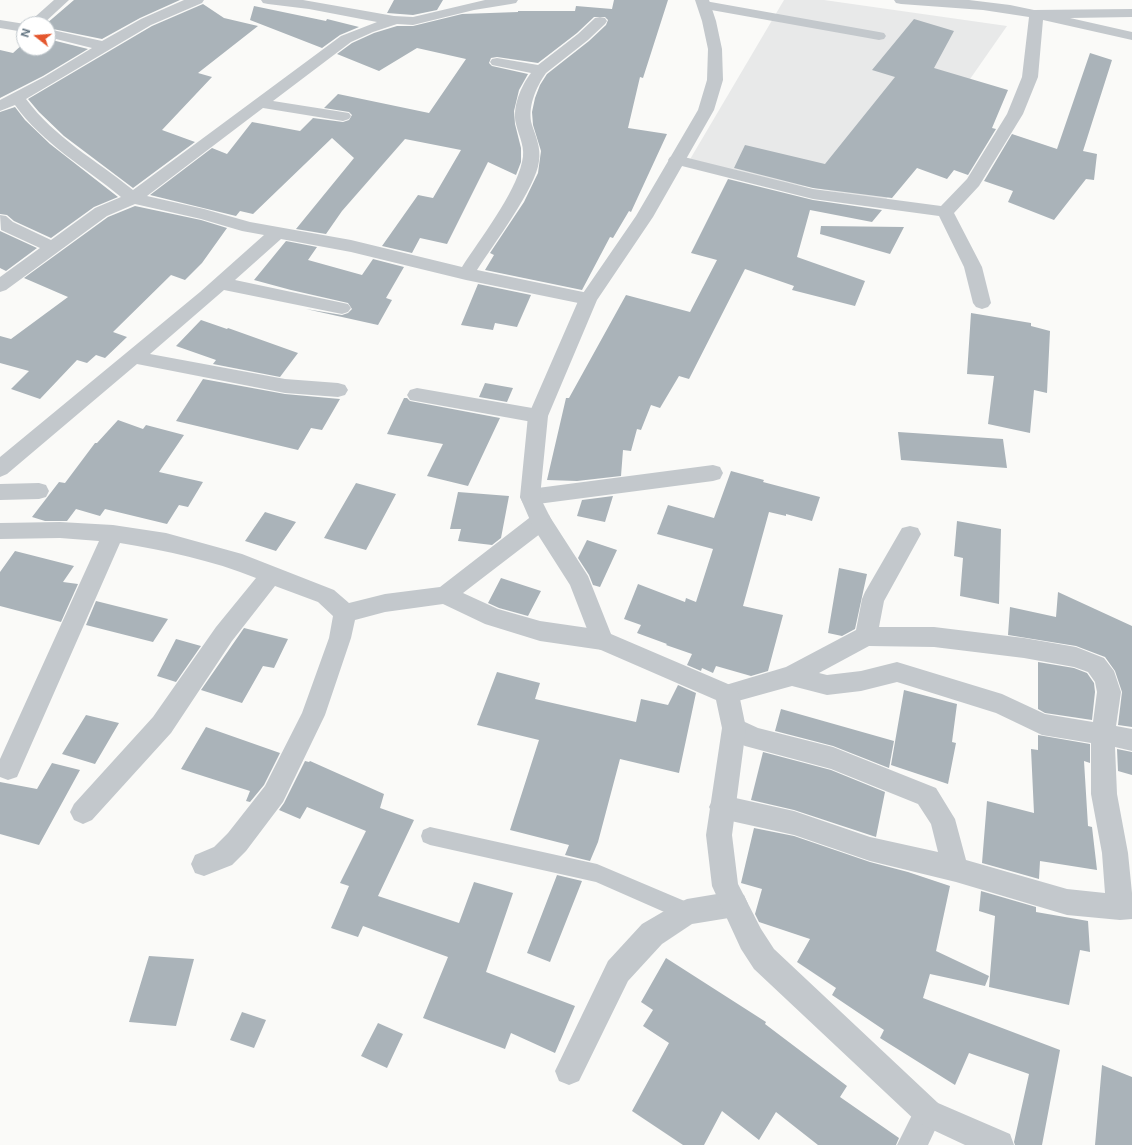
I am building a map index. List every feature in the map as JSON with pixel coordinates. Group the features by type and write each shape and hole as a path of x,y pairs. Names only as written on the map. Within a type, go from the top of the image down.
{"street":[{"path":"43,16 62,0"},
{"path":"0,106 18,98 104,46 182,5 197,0"},
{"path":"268,0 396,20 413,21 474,6 511,0"},
{"path":"351,13 360,0"},
{"path":"901,0 930,3 991,3 1132,36"},
{"path":"602,640 580,582 541,521 530,497 538,416 588,299 644,217 706,110 715,80 715,49 704,2 879,36"},
{"path":"1036,14 1132,13"},
{"path":"945,212 973,182 1015,114 1030,77 1036,14"},
{"path":"0,286 101,212 133,198 346,39 368,29 396,20"},
{"path":"466,274 513,201 525,179 531,161 530,139 524,124 523,115 526,97 535,78 541,70 583,37 600,21"},
{"path":"0,24 16,27"},
{"path":"56,34 104,46"},
{"path":"496,62 541,70"},
{"path":"18,98 28,112 49,134 86,164 102,173 133,198 204,214 248,227 351,246 466,274 588,299"},
{"path":"259,104 343,116"},
{"path":"676,160 813,194 945,212"},
{"path":"945,212 973,267 982,302"},
{"path":"0,220 6,226 53,248"},
{"path":"0,469 206,296 277,233"},
{"path":"219,283 342,308"},
{"path":"133,357 285,386 338,390"},
{"path":"417,395 538,416"},
{"path":"530,497 713,473"},
{"path":"0,492 39,491"},
{"path":"345,613 385,602 445,595 541,521"},
{"path":"0,530 60,530 113,533 166,542 227,558 326,596 345,613"},
{"path":"8,769 113,533"},
{"path":"866,636 873,599 910,534"},
{"path":"83,812 162,725 224,634 271,575"},
{"path":"445,595 493,617 540,631 602,640 727,694 792,676 866,636 934,637 1024,648 1085,660 1096,665 1106,678 1109,692 1103,734 1104,794 1114,853 1126,906 1067,902 956,869 870,849 794,823 722,807"},
{"path":"204,864 223,856 237,842 274,794 313,715 340,638 345,613"},
{"path":"792,676 828,685 861,681 897,672 1002,704 1042,724 1132,740"},
{"path":"727,694 734,728 719,835 725,886 750,939 764,959 928,1113 999,1145"},
{"path":"734,728 754,738 833,758 927,796 942,819 956,869"},
{"path":"569,1071 618,971 652,934 687,912 734,904"},
{"path":"912,1145 928,1113"}],"lane":[{"path":"430,836 597,873 687,912"}],"shaded area":[{"path":"784,0 824,0 1007,26 885,201 748,176 689,161"}],"building":[{"path":"74,0 180,0 140,18 102,39 56,30 55,16"},
{"path":"394,0 443,0 437,10 413,15 387,13"},
{"path":"614,0 668,0 643,78 640,77 628,128 667,134 631,212 629,211 613,238 610,237 582,290 485,270 494,255 490,253 524,202 538,173 541,151 533,125 532,112 540,85 547,74 589,41 606,25 608,20 605,17 594,17 577,33 538,63 497,57 491,58 489,63 492,66 528,74 519,90 514,111 515,124 521,148 521,162 516,175 488,162 447,244 420,238 412,253 382,246 418,195 433,198 461,150 405,139 342,211 326,234 296,229 354,158 332,138 253,214 240,211 236,216 150,195 212,148 227,154 252,122 300,131 313,118 343,122 349,120 352,115 349,112 324,108 338,94 429,113 466,59 417,48 379,71 337,54 352,43 374,33 397,26 413,26 462,14 518,11 575,11 576,6 612,9"},
{"path":"203,4 224,18 258,26 198,73 212,77 162,130 195,142 133,188 64,136 28,99 152,26"},
{"path":"254,6 326,21 327,19 359,27 340,35 322,48 250,20"},
{"path":"914,19 954,31 934,68 1008,90 992,128 996,129 968,175 954,170 947,179 917,168 892,198 813,188 734,168 745,145 825,164 895,77 872,70"},
{"path":"56,41 88,49 43,76 0,98 0,50 13,53 16,50 16,56 56,56"},
{"path":"1090,53 1112,60 1083,151 1097,154 1094,180 1086,179 1054,220 1008,202 1013,191 984,181 1012,134 1057,149"},
{"path":"15,107 25,120 50,144 118,197 94,207 51,238 14,221 7,215 0,214 0,112"},
{"path":"728,179 813,200 882,210 872,222 810,210 797,257 865,281 855,306 792,290 794,286 745,269 689,379 679,376 660,408 651,405 641,430 637,429 631,451 623,450 621,476 577,481 547,480 566,398 569,398 626,295 690,312 717,260 691,253"},
{"path":"135,206 201,220 227,228 202,263 185,280 171,275 113,332 127,337 105,358 96,355 87,363 77,360 40,399 11,389 29,371 0,363 0,336 11,339 68,297 24,278 108,217"},
{"path":"821,226 904,227 890,254 820,234"},
{"path":"0,231 37,248 6,271 0,268"},
{"path":"286,241 317,247 308,260 362,275 373,259 404,267 386,298 392,300 378,325 306,309 342,315 348,313 352,309 348,303 254,280"},
{"path":"478,284 531,295 517,327 495,323 493,330 461,325"},
{"path":"971,313 1031,323 1031,326 1050,331 1047,393 1034,390 1030,433 988,424 994,376 967,374"},
{"path":"201,320 298,353 280,377 213,364 216,360 176,346"},
{"path":"203,379 285,394 340,399 322,430 311,428 298,450 176,421"},
{"path":"485,383 513,388 507,402 479,397"},
{"path":"404,398 407,398 410,401 500,418 468,486 427,476 443,444 387,434"},
{"path":"118,420 143,429 146,425 184,435 159,472 203,482 188,507 179,505 167,524 105,509 100,516 76,509 67,521 45,521 32,517 59,482 65,483 95,443 97,443"},
{"path":"898,432 1003,439 1007,468 901,460"},
{"path":"731,471 764,480 763,482 820,497 812,521 786,514 786,516 769,512 743,606 783,615 768,671 751,676 716,666 713,673 702,668 701,671 687,665 692,654 637,633 641,625 624,619 638,584 685,602 686,598 696,602 713,549 657,534 668,505 714,518"},
{"path":"356,483 396,494 366,550 324,538"},
{"path":"458,492 509,496 501,538 492,545 458,541 461,529 450,529"},
{"path":"613,496 605,522 577,516 582,500"},
{"path":"265,512 296,522 276,551 245,541"},
{"path":"957,521 1001,529 999,604 960,596 963,558 954,556"},
{"path":"587,540 617,550 600,587 593,585 589,575 578,558"},
{"path":"15,551 74,566 63,582 78,584 61,622 0,606 0,572"},
{"path":"839,568 867,574 855,629 842,636 828,633"},
{"path":"501,578 541,591 528,616 499,608 488,603"},
{"path":"1058,592 1132,626 1132,727 1118,725 1122,692 1115,671 1105,657 1076,646 1008,635 1010,607 1056,617"},
{"path":"96,601 168,619 153,642 86,625"},
{"path":"244,628 288,639 274,668 263,666 242,703 201,690"},
{"path":"176,639 201,646 176,682 157,676"},
{"path":"1038,662 1074,668 1087,673 1094,683 1095,692 1092,720 1045,713 1038,709"},
{"path":"497,672 540,683 535,699 636,722 641,699 668,705 678,685 696,693 679,773 620,759 598,842 590,861 565,855 569,845 510,830 539,740 477,725"},
{"path":"904,690 957,704 952,742 956,743 948,784 891,765"},
{"path":"781,709 894,741 889,768 833,746 775,731"},
{"path":"86,715 119,723 95,764 62,754"},
{"path":"206,727 280,753 264,785 250,802 246,801 250,791 181,769"},
{"path":"1038,735 1090,744 1090,763 1084,761 1088,826 1092,827 1097,870 1040,861 1039,879 982,863 987,801 1034,813 1031,749 1038,750"},
{"path":"1117,749 1132,752 1132,775 1118,771"},
{"path":"763,752 831,770 885,792 876,837 794,810 751,800"},
{"path":"305,761 310,761 384,794 380,808 414,820 378,896 459,923 474,882 513,893 486,972 575,1006 555,1053 511,1033 505,1049 423,1018 448,957 363,926 358,937 331,928 349,886 340,883 366,831 307,807 300,819 279,810"},
{"path":"52,763 80,770 39,845 0,834 0,782 37,789"},
{"path":"754,828 794,836 870,862 908,872 950,886 936,951 989,976 985,986 930,974 923,998 1060,1050 1042,1145 1015,1145 1014,1142 1029,1074 969,1053 955,1085 880,1038 884,1030 832,995 836,988 797,962 810,939 759,922 755,914 762,889 741,883"},
{"path":"557,875 582,881 550,962 527,953"},
{"path":"981,891 1036,907 1036,912 1088,921 1090,952 1080,950 1069,1005 989,987 995,916 979,911"},
{"path":"149,956 194,959 176,1026 129,1022"},
{"path":"666,958 766,1022 765,1024 847,1086 840,1097 899,1138 896,1145 818,1145 776,1112 759,1140 722,1111 704,1145 683,1145 632,1111 669,1043 643,1026 653,1010 641,1002"},
{"path":"242,1012 266,1020 254,1048 230,1040"},
{"path":"378,1023 403,1034 387,1068 361,1056"},
{"path":"1102,1065 1132,1077 1132,1145 1095,1145"}]}
